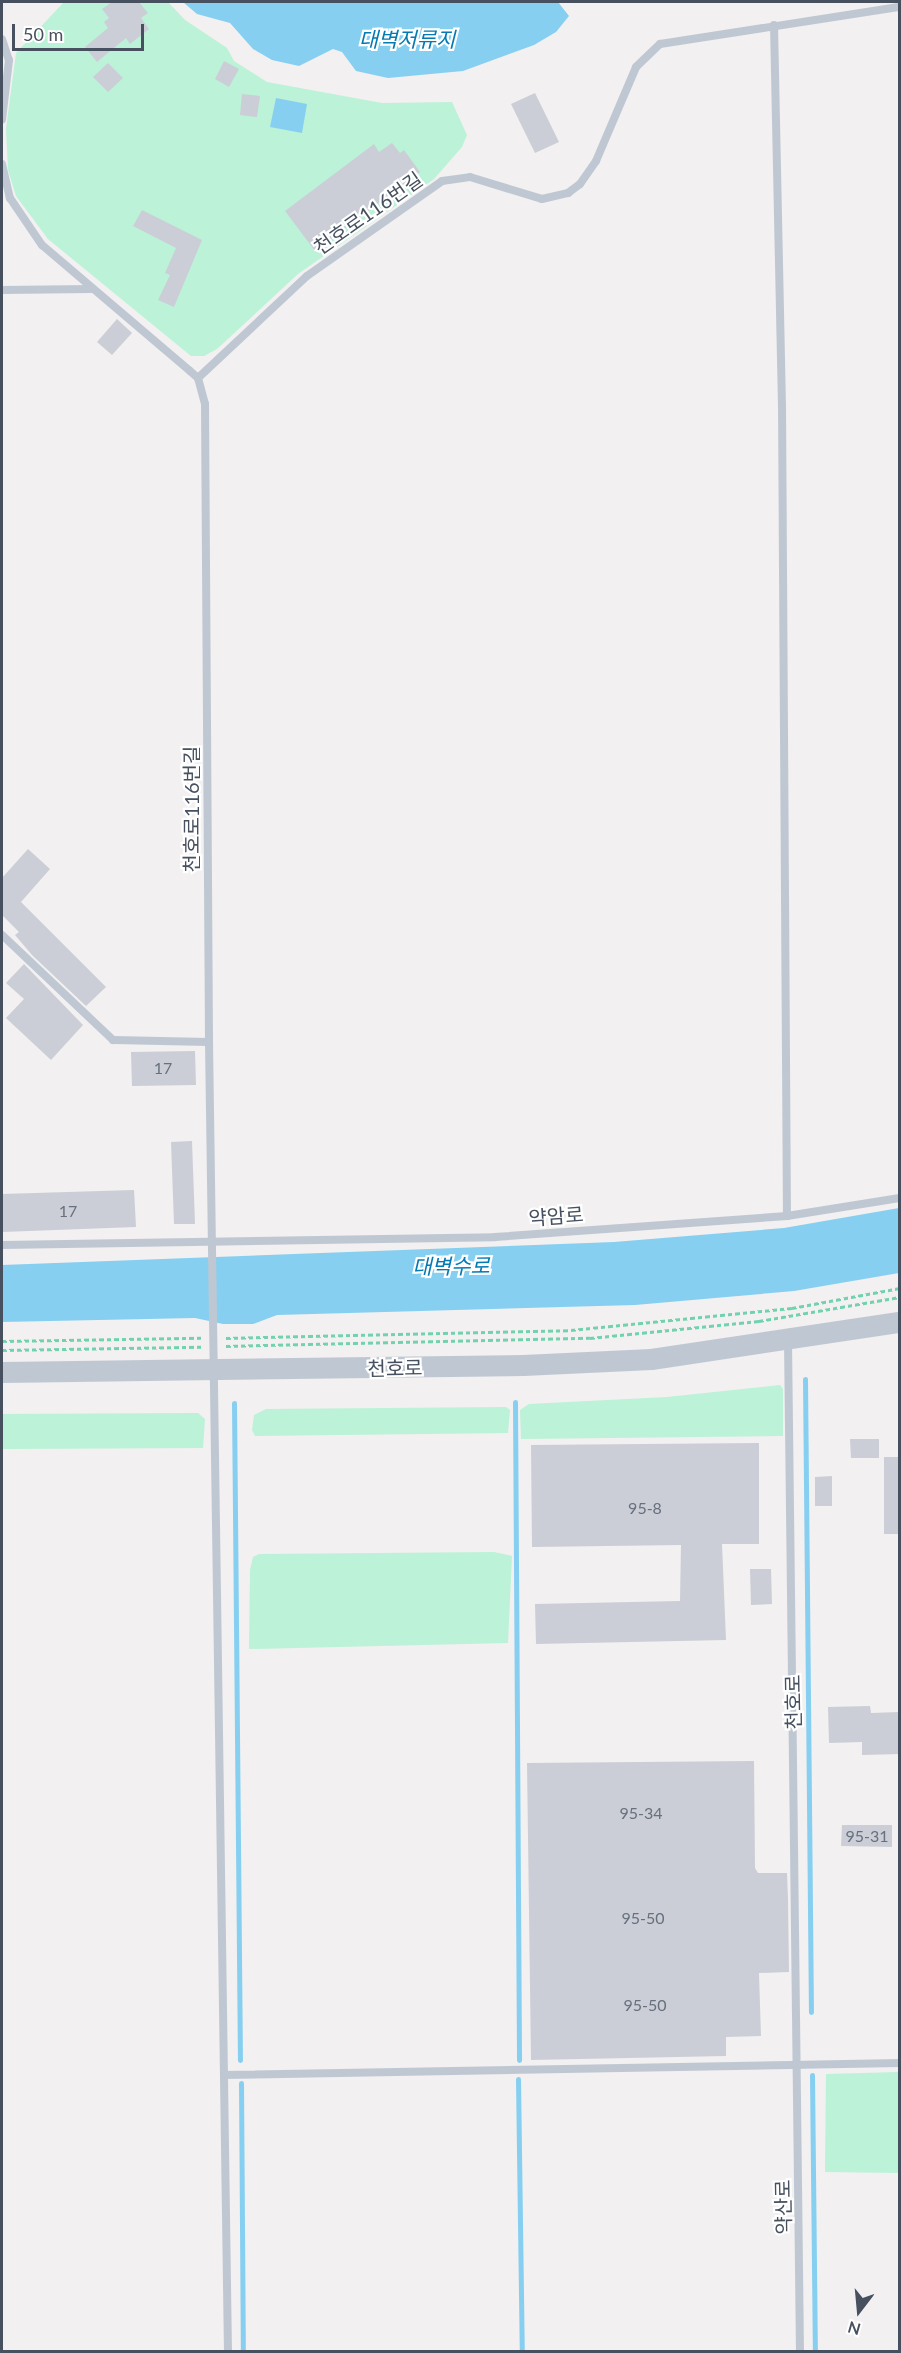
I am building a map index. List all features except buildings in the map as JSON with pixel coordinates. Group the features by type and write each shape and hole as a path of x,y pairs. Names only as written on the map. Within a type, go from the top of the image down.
{"street":[{"name":"천호로","path":"2,1372 523,1365 651,1359 788,1341 900,1322"}],"lane":[{"name":"천호로116번길","path":"228,2352 216,1370 209,1042 206,416 198,378 308,276 442,181 470,177 542,199 568,193 580,184 596,161 636,66 651,49 673,40 900,7"},
{"path":"774,25 782,405 787,1215"},
{"path":"2,39 9,60 2,120"},
{"path":"2,164 10,198 20,217 42,245 198,378"},
{"path":"2,290 91,289"},
{"path":"2,935 112,1040 209,1042"},
{"name":"약암로","path":"213,1243 466,1239 787,1215 900,1198"},
{"path":"2,1245 213,1243"},
{"name":"천호로","path":"788,1341 797,2063"},
{"path":"224,2075 797,2063 900,2063"},
{"name":"약산로","path":"797,2063 800,2352"}],"path":[{"path":"2,1350 215,1339 571,1330 792,1308 900,1288"},
{"path":"2,1341 590,1338 759,1321 900,1297"}],"green space":[{"path":"64,2 168,2 185,20 227,48 234,61 267,82 382,103 452,102 467,135 462,147 434,179 298,274 217,349 204,356 191,356 48,239 16,196 8,170 6,129 16,53"},
{"path":"780,1385 783,1389 783,1436 521,1439 520,1410 529,1404 667,1397"},
{"path":"506,1407 510,1410 508,1433 255,1436 252,1430 254,1415 266,1409"},
{"path":"198,1413 205,1419 203,1448 2,1449 2,1414"},
{"path":"494,1552 512,1556 508,1643 249,1649 250,1570 253,1557 259,1554"},
{"path":"899,2072 899,2173 825,2172 826,2074"}],"water":[{"name":"대벽저류지","path":"183,2 558,2 569,16 556,32 534,45 463,71 388,78 356,71 342,52 333,49 299,66 272,60 253,49 230,23 197,14"},
{"path":"276,98 307,104 302,133 270,127"},
{"name":"대벽수로","path":"899,1208 899,1273 794,1291 635,1305 277,1315 253,1324 223,1324 195,1318 2,1322 2,1265 614,1242 784,1228"}],"waterway":[{"path":"805,1379 811,2012"},
{"path":"515,1402 519,2060"},
{"path":"234,1403 240,2060"},
{"path":"812,2075 815,2352"},
{"path":"518,2079 522,2352"},
{"path":"241,2083 243,2352"}]}
